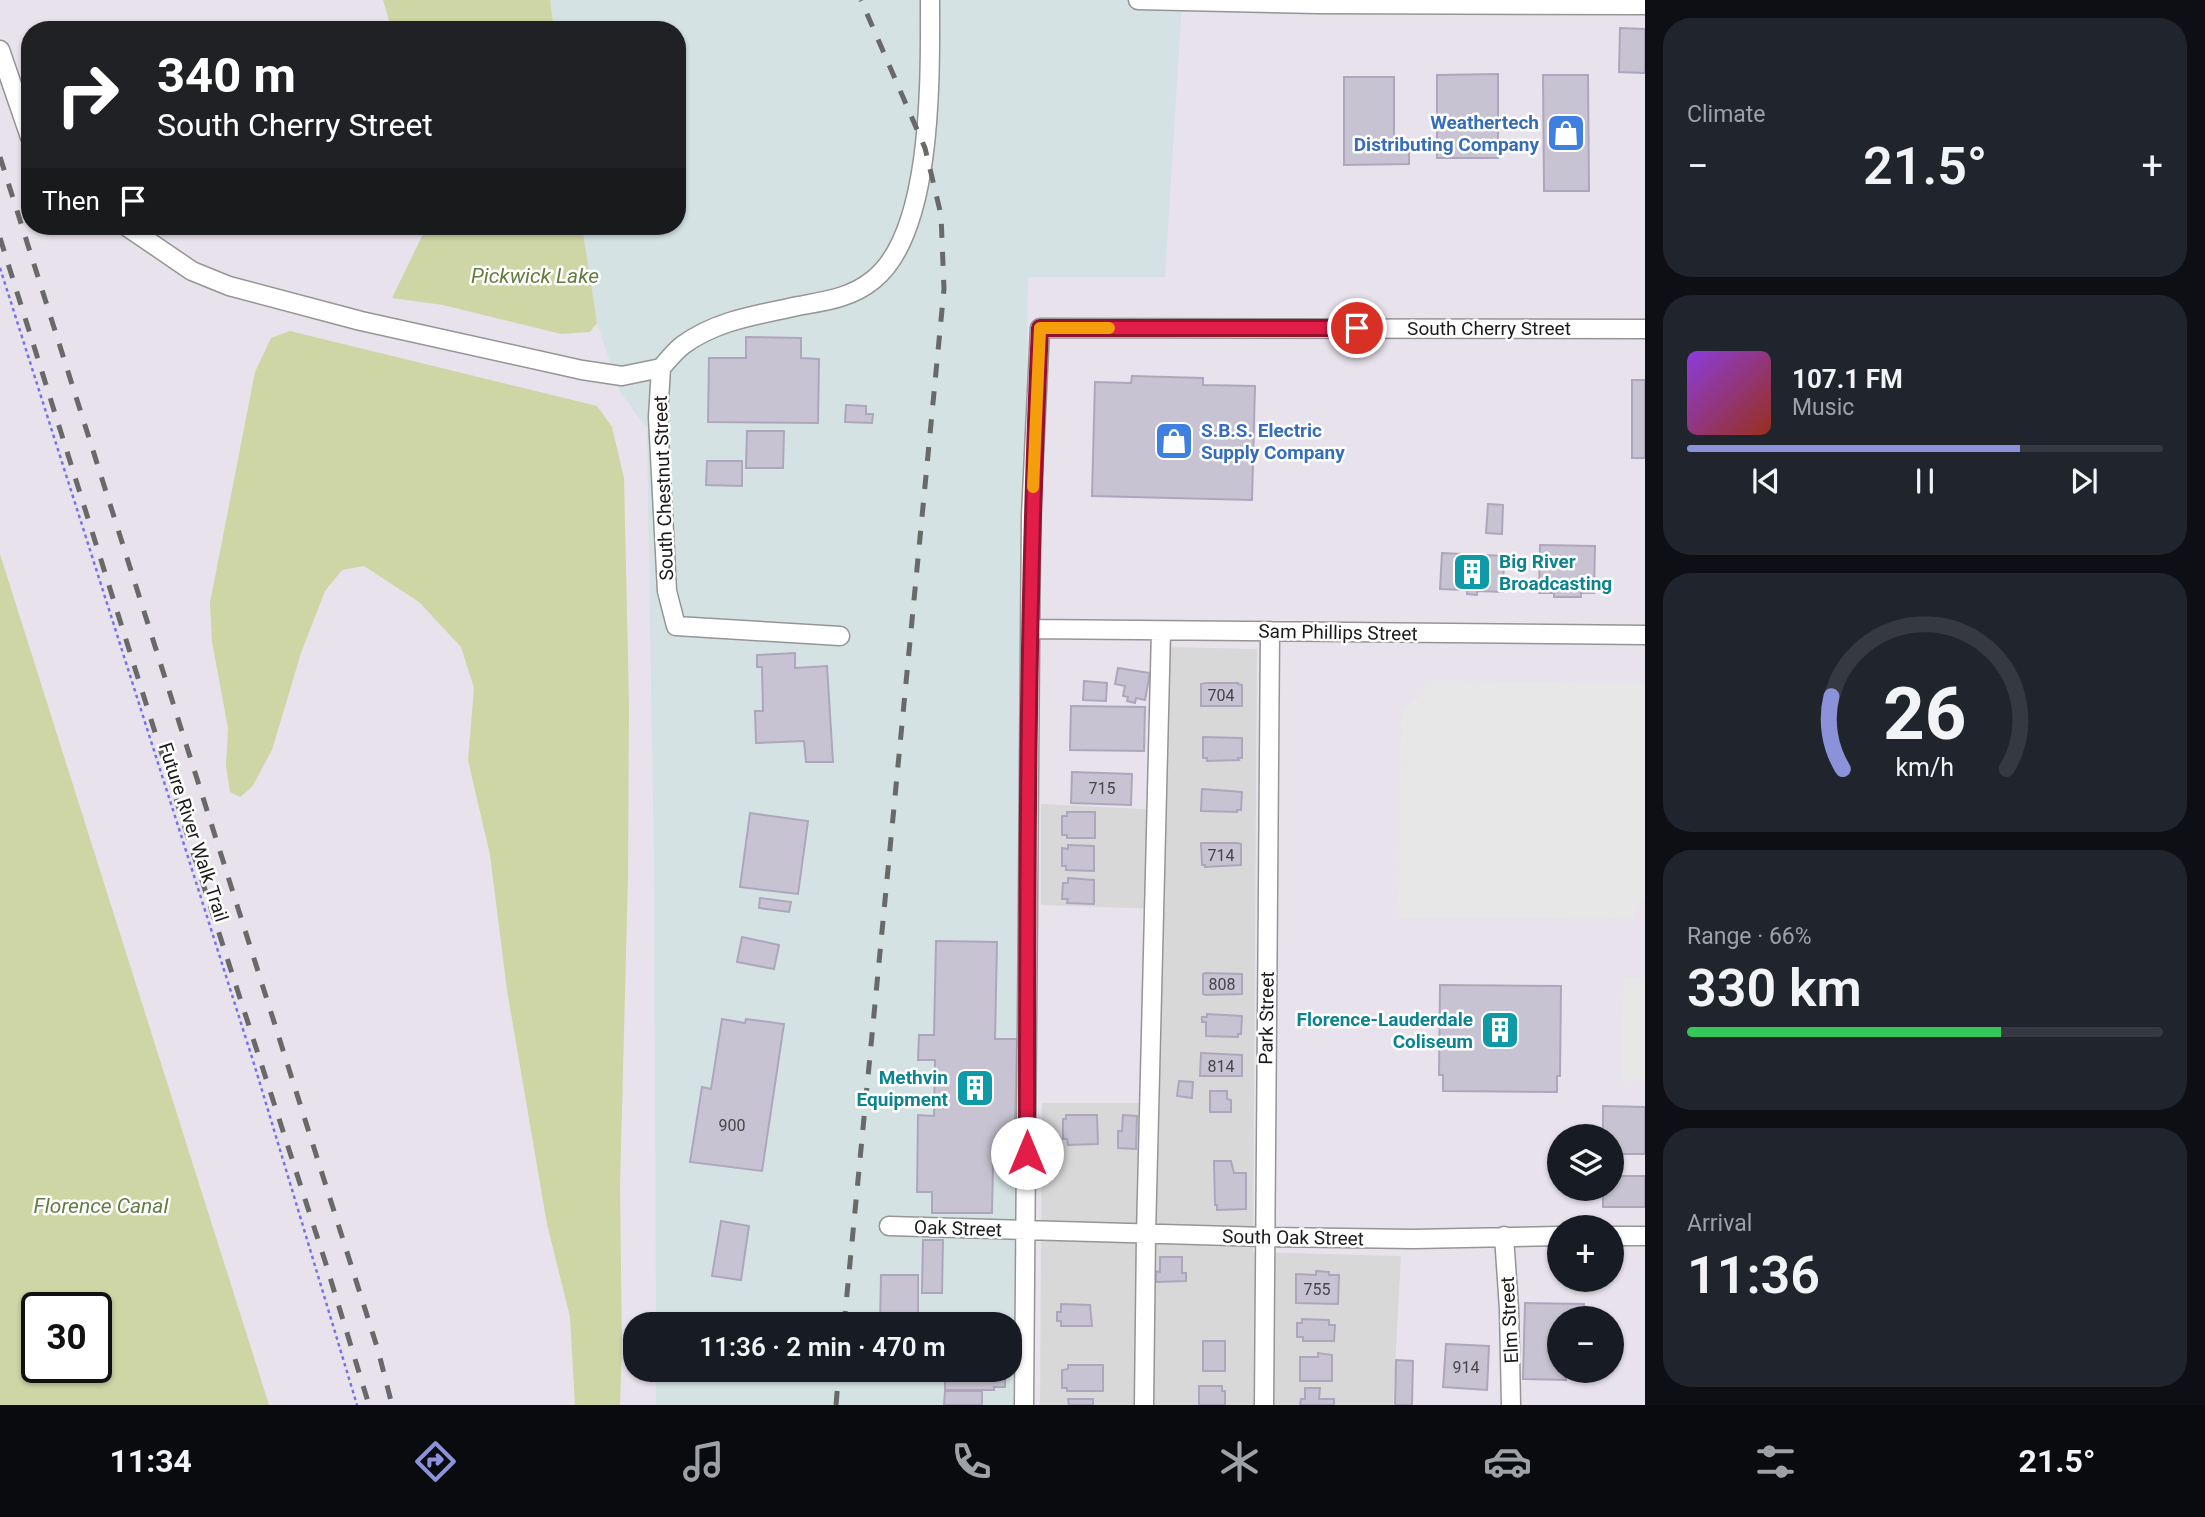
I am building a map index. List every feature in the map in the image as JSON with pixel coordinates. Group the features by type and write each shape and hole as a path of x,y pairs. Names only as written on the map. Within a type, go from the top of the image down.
{"street":[{"name":"South Chestnut Street","path":"840,636 676,626 667,591 658,417 661,368 682,345 719,324 848,296 874,280 899,250 916,196 925,148 930,0"},
{"path":"1138,0 1645,5"},
{"path":"0,50 21,111"},
{"path":"139,235 192,271 229,286 361,321 582,370 622,376 661,368"},
{"name":"South Cherry Street","path":"1030,629 1031,516 1040,328 1645,329"},
{"path":"1024,1405 1030,629"},
{"name":"Sam Phillips Street","path":"1030,629 1645,635"},
{"path":"1144,1405 1161,631"},
{"name":"Park Street","path":"1264,1405 1269,631"},
{"name":"Oak Street","path":"889,1226 1027,1230"},
{"name":"South Oak Street","path":"1027,1230 1146,1235 1414,1239 1547,1236"},
{"name":"Elm Street","path":"1504,1236 1511,1405"},
{"path":"1624,1236 1645,1236"}],"path":[{"name":"Future River Walk Trail","path":"0,268 255,1067 357,1405"}],"shaded area":[{"path":"550,0 1182,0 1165,277 1028,277 1014,1312 656,1312 654,865 647,429 620,392 597,323 583,235 686,235 686,21 553,21"},
{"path":"1171,647 1257,649 1253,1252 1401,1256 1393,1405 1040,1405 1042,1103 1159,1103 1162,909 1041,905 1041,804 1164,810"},
{"path":"1425,680 1645,684 1645,900 1637,904 1634,919 1399,918 1401,712 1424,693"},
{"path":"1645,977 1645,1080 1621,1081 1624,978"},
{"path":"656,1382 1013,1382 1013,1405 656,1405"}],"water":[{"path":"383,0 550,0 553,21 389,21"},
{"name":"Pickwick Lake","path":"423,235 583,235 597,323 590,332 561,334 443,305 392,298"},
{"path":"290,331 597,406 612,427 624,478 629,706 628,875 620,1187 620,1405 575,1405 570,1317 547,1224 507,990 490,855 468,760 474,688 461,647 419,602 364,566 342,570 325,591 301,653 272,750 252,787 240,797 230,792 226,766 228,728 212,642 210,603 255,372 271,338"},
{"name":"Florence Canal","path":"0,554 269,1405 0,1405"}],"building":[{"path":"1620,28 1645,29 1645,73 1619,72"},
{"path":"1498,74 1498,158 1437,158 1437,75"},
{"name":"Weathertech Distributing Company","path":"1543,75 1588,75 1589,191 1544,191"},
{"path":"1344,77 1394,77 1394,150 1409,150 1409,164 1344,165"},
{"path":"746,337 801,338 801,358 819,359 818,423 708,422 709,358 746,358"},
{"name":"S.B.S. Electric Supply Company","path":"1132,376 1203,378 1203,385 1255,386 1252,500 1092,496 1095,382 1131,383"},
{"path":"1632,380 1645,380 1645,458 1632,458"},
{"path":"846,405 866,406 866,414 873,414 872,423 845,422"},
{"path":"747,431 784,431 783,468 746,468"},
{"path":"707,461 742,461 742,486 706,485"},
{"path":"1488,504 1503,505 1502,534 1486,533"},
{"path":"1540,545 1595,546 1594,593 1581,593 1581,597 1554,597 1554,593 1539,593"},
{"name":"Big River Broadcasting","path":"1442,553 1504,556 1503,592 1477,591 1477,595 1467,594 1467,590 1440,589"},
{"path":"795,653 795,668 827,666 833,762 806,762 804,741 756,743 755,711 763,711 762,667 757,667 757,655"},
{"path":"1118,668 1150,673 1145,700 1136,698 1135,703 1127,701 1128,697 1123,696 1125,686 1115,684"},
{"path":"1084,681 1107,683 1106,701 1083,700"},
{"path":"1201,684 1242,685 1242,706 1201,706"},
{"path":"1071,706 1145,707 1144,751 1070,750"},
{"path":"1203,737 1242,738 1242,758 1207,761 1207,758 1203,758"},
{"path":"1072,772 1132,774 1131,805 1071,803"},
{"path":"1202,789 1242,792 1241,810 1201,811"},
{"path":"1067,812 1095,812 1095,838 1067,838 1067,835 1062,835 1062,816 1067,816"},
{"path":"750,813 808,821 798,894 740,887"},
{"path":"1201,843 1241,844 1241,865 1205,867 1202,865"},
{"path":"1068,845 1094,846 1094,871 1066,870 1066,866 1062,866 1062,848 1068,849"},
{"path":"1068,878 1094,880 1094,904 1067,903 1068,899 1062,899 1063,883 1068,883"},
{"path":"760,898 791,902 789,912 759,908"},
{"path":"742,937 779,945 774,969 737,962"},
{"name":"Methvin Equipment","path":"936,941 997,942 995,1039 1017,1039 1014,1165 993,1165 992,1213 932,1213 932,1192 917,1192 918,1115 934,1116 935,1060 918,1060 919,1035 934,1035"},
{"path":"1205,973 1242,974 1242,994 1203,994"},
{"name":"Florence-Lauderdale Coliseum","path":"1440,985 1561,986 1560,1076 1557,1076 1557,1092 1443,1091 1443,1075 1439,1075"},
{"path":"1207,1014 1242,1016 1241,1034 1238,1034 1238,1037 1206,1036 1206,1022 1202,1022 1202,1017 1207,1017"},
{"path":"722,1019 745,1023 746,1019 784,1024 762,1171 690,1162 702,1087 711,1089"},
{"path":"1201,1053 1242,1055 1242,1076 1200,1076"},
{"path":"1179,1081 1193,1082 1192,1098 1177,1096"},
{"path":"1210,1091 1227,1091 1227,1099 1231,1100 1231,1112 1210,1112"},
{"path":"1603,1106 1645,1107 1645,1154 1624,1154 1624,1124 1603,1124"},
{"path":"1066,1115 1097,1115 1098,1144 1068,1145 1067,1139 1063,1139 1063,1119 1066,1119"},
{"path":"1123,1115 1137,1116 1136,1149 1118,1148 1118,1131 1122,1131"},
{"path":"1214,1161 1231,1161 1234,1173 1246,1173 1246,1209 1217,1210"},
{"path":"1624,1176 1645,1176 1645,1207 1603,1207 1603,1201 1624,1201"},
{"path":"721,1221 749,1226 741,1280 712,1276"},
{"path":"923,1240 943,1240 942,1293 922,1293"},
{"path":"1160,1257 1182,1257 1182,1273 1186,1273 1186,1281 1156,1282 1156,1271 1160,1272"},
{"path":"1316,1271 1339,1275 1338,1304 1296,1303 1296,1274 1316,1275"},
{"path":"881,1275 918,1275 918,1312 880,1312"},
{"path":"1525,1303 1584,1304 1547,1306 1547,1380 1523,1379"},
{"path":"1061,1304 1090,1305 1092,1326 1061,1326 1061,1321 1057,1321 1057,1312 1061,1312"},
{"path":"1302,1319 1329,1320 1329,1325 1335,1325 1334,1341 1303,1341 1303,1337 1297,1337 1297,1323 1302,1323"},
{"path":"1203,1341 1225,1341 1225,1371 1203,1371"},
{"path":"1446,1344 1489,1346 1487,1390 1443,1387"},
{"path":"1318,1353 1332,1355 1332,1381 1300,1381 1300,1357 1318,1357"},
{"path":"1396,1360 1413,1361 1412,1405 1395,1405"},
{"path":"1068,1365 1103,1365 1103,1391 1067,1391 1067,1388 1062,1388 1062,1370 1068,1369"},
{"path":"945,1382 1005,1382 1005,1387 994,1387 994,1390 945,1390"},
{"path":"1199,1386 1222,1386 1222,1391 1225,1391 1225,1405 1199,1405"},
{"path":"1305,1388 1320,1388 1319,1399 1334,1399 1334,1405 1300,1405 1301,1399 1305,1399"},
{"path":"945,1391 982,1391 982,1405 944,1405"},
{"path":"1068,1399 1093,1399 1093,1405 1069,1405"}],"railway":[{"path":"845,1312 944,289 941,215 925,148 861,0"},
{"path":"0,157 21,223"},
{"path":"25,235 378,1350 392,1405"},
{"path":"0,238 369,1405"},
{"path":"836,1405 838,1382"}],"slow traffic":[{"path":"1033,487 1040,328 1109,328"}],"place":[{"name":"Weathertech Distributing Company","path":"1566,133"},
{"name":"S.B.S. Electric Supply Company","path":"1174,441"},
{"name":"Big River Broadcasting","path":"1472,572"},
{"name":"Florence-Lauderdale Coliseum","path":"1500,1030"},
{"name":"Methvin Equipment","path":"975,1088"}],"route":[{"path":"1027,1153 1026,945 1031,516 1040,328 1357,328"}]}
